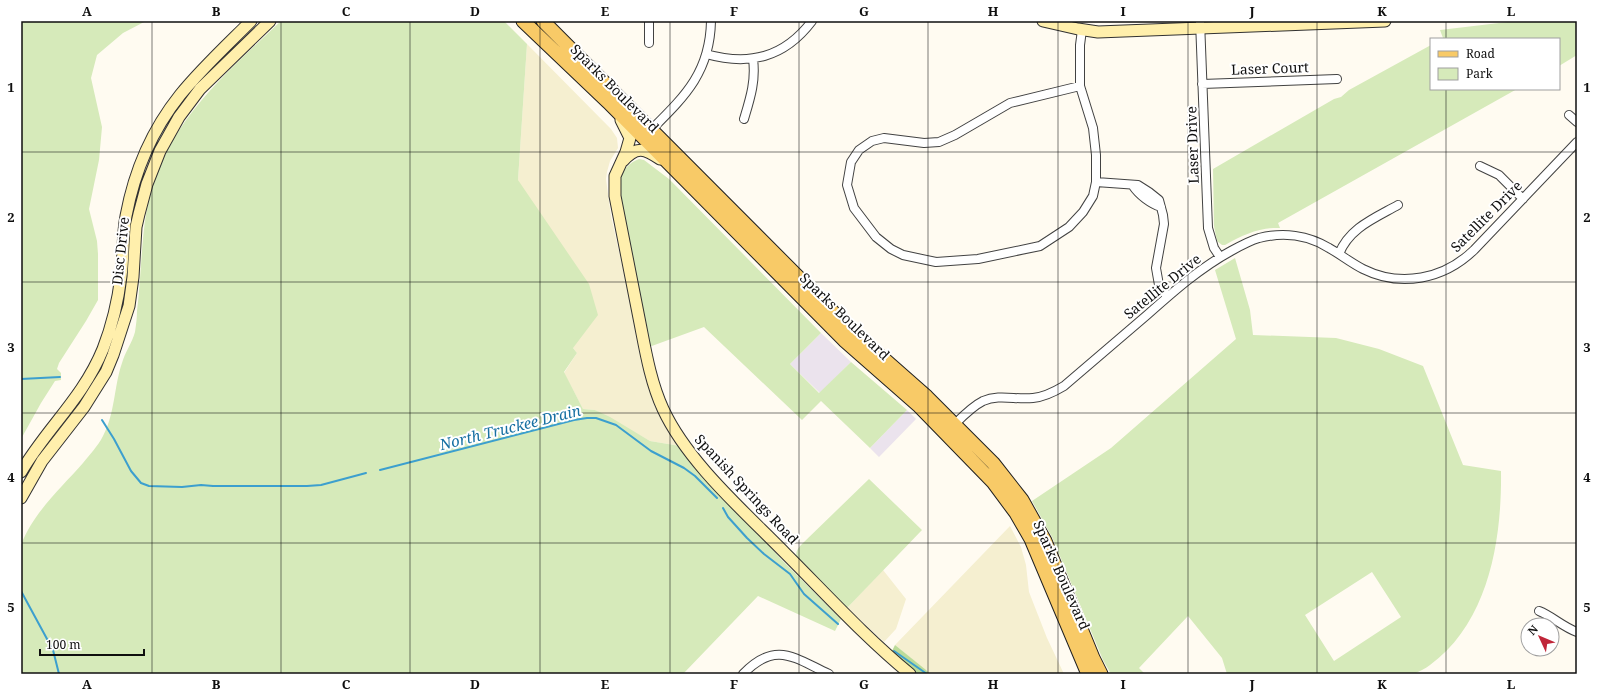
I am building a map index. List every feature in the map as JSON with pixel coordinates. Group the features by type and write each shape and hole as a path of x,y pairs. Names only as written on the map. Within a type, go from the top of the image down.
{"main road":[{"name":"Disc Drive","path":"21,472 35,450 75,399 96,365 103,348 119,293 126,217 129,202 139,169 152,139 169,110 180,95 251,21"},
{"name":"Disc Drive","path":"21,498 42,461 92,396 106,372 113,355 129,306 133,277 136,228 139,214 147,184 160,151 179,116 200,89 270,21"},
{"name":"Sparks Boulevard","path":"522,21 611,105 857,352 918,405 993,463 1022,500 1045,540 1092,658 1101,674"},
{"name":"Sparks Boulevard","path":"543,21 851,330 927,398 1016,513 1031,539 1088,674"},
{"path":"1043,21 1098,32 1200,25 1385,21"},
{"path":"556,53 595,82 642,128 652,129 651,134 654,139 725,220"},
{"name":"Spanish Springs Road","path":"611,105 625,126 630,138 626,152 615,176 614,184 651,374 663,409 673,428 700,464 731,498 860,629 888,656 910,674"},
{"path":"620,164 632,153 644,150 673,168"}],"street":[{"path":"649,21 649,43"},
{"path":"652,129 681,100 697,77 706,54 711,21"},
{"path":"706,54 735,60 753,59 765,56 786,46 804,31 812,21"},
{"name":"Laser Drive","path":"1200,25 1208,228 1212,244 1220,257"},
{"path":"1080,86 1010,103 956,135 940,142 924,143 884,138 872,141 859,150 851,162 846,185 854,208 876,236 891,249 903,255 936,262 978,259 1040,246 1069,227 1083,212 1092,196 1096,182 1096,155 1093,128 1080,86 1080,45 1082,30"},
{"path":"744,119 752,94 754,82 753,59"},
{"name":"Laser Court","path":"1202,84 1338,79"},
{"path":"1569,115 1577,122"},
{"name":"Satellite Drive","path":"950,429 974,407 990,399 1001,397 1034,398 1055,392 1064,386 1194,274 1220,257 1258,238 1284,235 1307,238 1319,242 1361,268 1385,277 1410,279 1436,274 1459,263 1468,255 1577,142"},
{"path":"1480,166 1499,175 1523,198"},
{"path":"1096,182 1138,186 1147,195 1159,200 1164,224 1156,268 1159,285 1167,297"},
{"path":"1339,254 1344,242 1353,232 1398,205"},
{"path":"1538,611 1546,614 1567,628 1577,632"},
{"path":"743,674 762,658 778,654 793,657 829,674"}],"shaded area":[{"path":"527,44 611,129 617,138 618,148 610,161 606,179 611,216 647,375 680,446 650,441 595,410 583,409 564,373 577,353 573,348 518,180"},
{"path":"821,333 851,362 820,393 790,364"},
{"path":"907,410 916,419 879,457 870,448"},
{"path":"1010,526 1021,547 1026,565 1029,592 1047,638 1064,674 930,674 895,645"},
{"path":"883,570 906,599 896,629 884,642 847,608"}],"green space":[{"path":"21,21 146,21 123,33 97,55 91,78 102,127 99,160 89,209 97,241 98,300 59,363 57,369 61,373 61,380 55,381 21,439"},
{"path":"281,21 504,21 527,44 518,180 589,284 598,315 573,348 577,353 564,372 583,409 595,410 610,417 650,441 680,446 782,560 841,619 835,631 758,596 683,674 21,674 21,545 26,533 48,501 94,450 101,440 110,419 119,372 135,332 146,214 154,183 165,155 179,130 216,84"},
{"path":"1516,21 1577,21 1577,55 1560,65 1560,38 1443,38 1440,30"},
{"path":"1430,46 1430,90 1515,90 1278,223 1280,228 1252,232 1225,245 1222,245 1217,241 1214,226 1213,169 1334,99 1341,97 1349,90"},
{"path":"639,159 644,160 669,179 821,333 790,364 819,393 851,362 907,410 870,448 821,401 802,420 704,327 649,347 629,258 619,187 620,177 624,170"},
{"path":"1235,258 1250,310 1253,335 1336,338 1379,349 1423,366 1463,465 1501,471 1499,524 1495,551 1479,603 1466,626 1450,647 1426,668 1414,674 1227,674 1222,658 1188,616 1139,668 1145,674 1111,674 1103,660 1052,537 1032,501 1111,448 1236,339 1215,270","holes":["1372,572 1401,617 1334,661 1305,615"]},
{"path":"869,479 922,530 847,608 799,561 796,553 802,544"},
{"path":"895,645 930,674 918,674 891,653"}],"waterway":[{"name":"North Truckee Drain","path":"21,379 60,377"},
{"name":"North Truckee Drain","path":"380,470 574,420 596,418 616,425 651,451 684,468 695,476 717,498"},
{"name":"North Truckee Drain","path":"102,420 131,471 141,483 149,486 307,486 321,485 366,473"},
{"name":"North Truckee Drain","path":"723,508 728,517 747,538 764,554 790,574 804,594 838,624"},
{"path":"21,591 53,650 59,674"},
{"name":"North Truckee Drain","path":"894,651 927,674"}]}
